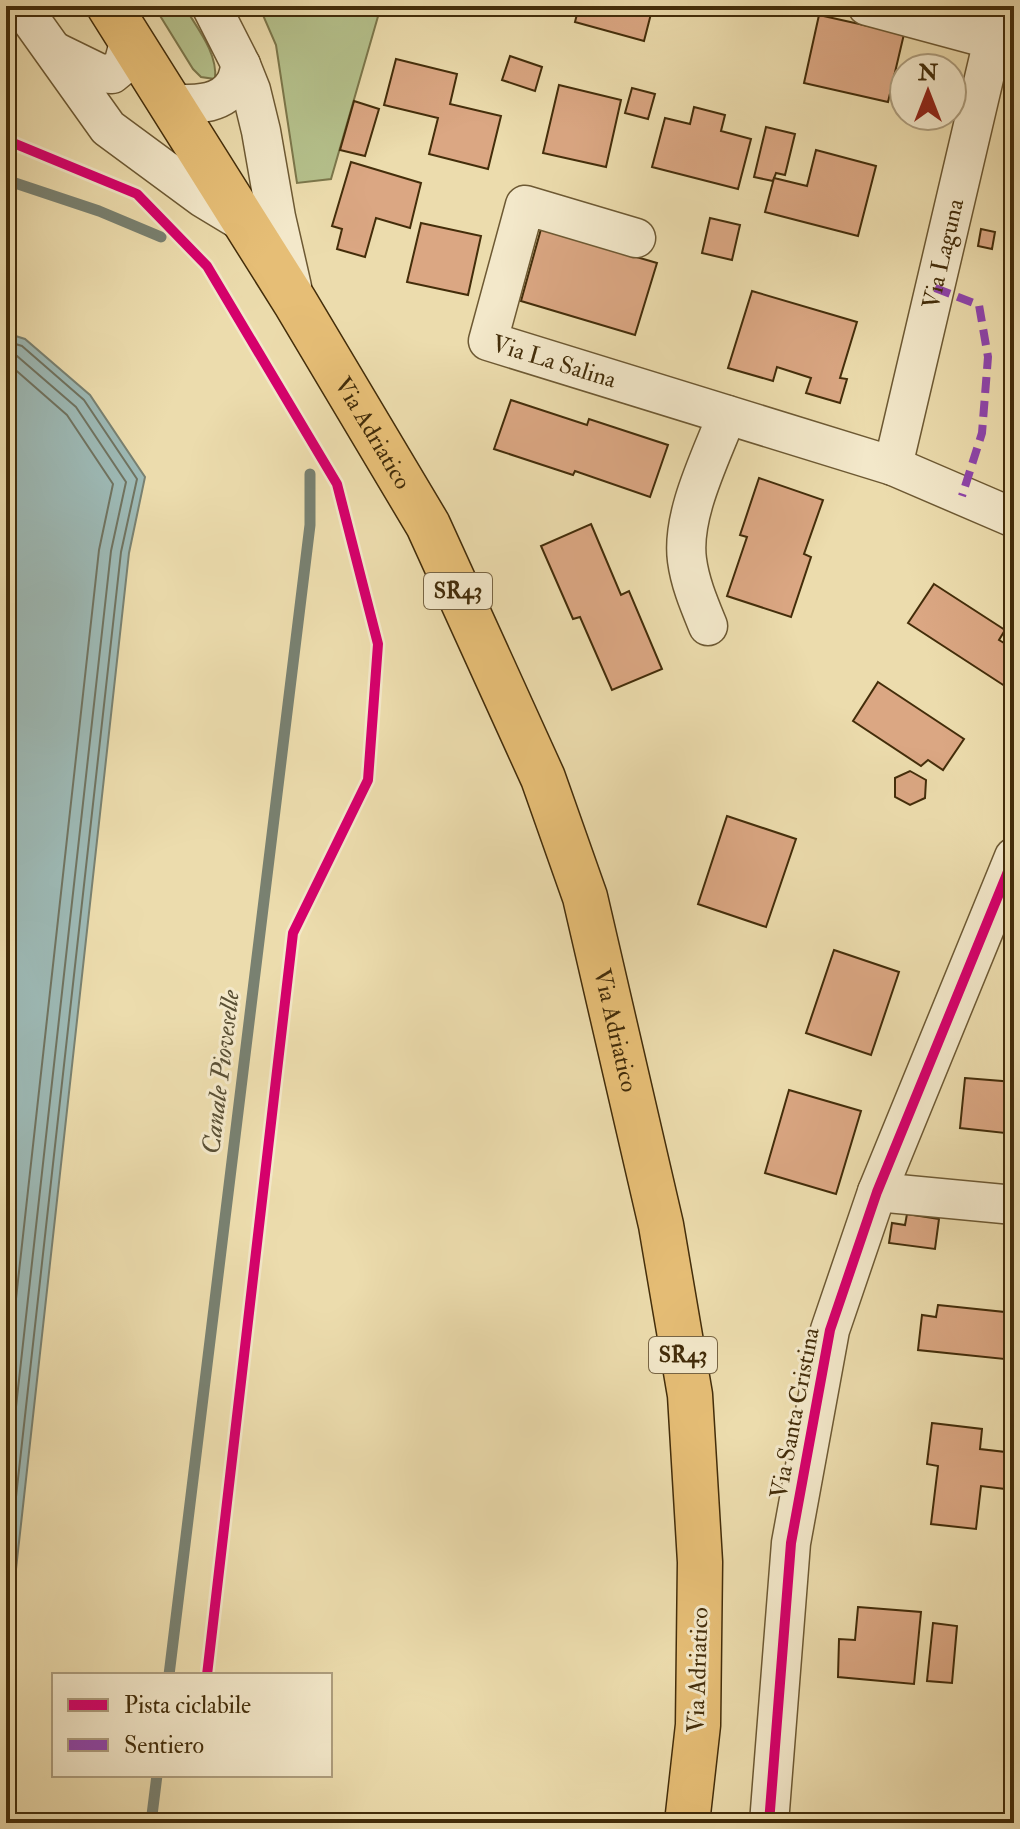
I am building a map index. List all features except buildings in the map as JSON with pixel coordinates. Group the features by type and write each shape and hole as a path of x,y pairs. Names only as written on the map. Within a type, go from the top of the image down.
{"main road":[{"name":"Via Adriatico","path":"120,23 295,302 428,525 543,778 585,897 661,1225 690,1395 700,1562 698,1725 687,1823"}],"street":[{"name":"Via Adriatico","path":"21,6 108,128 203,198 246,224"},
{"name":"Via Adriatico","path":"211,6 251,90 295,302"},
{"name":"Via Laguna","path":"867,6 997,23 893,466"},
{"name":"Via Adriatico","path":"53,50 99,73 112,74 123,65 120,23"},
{"path":"172,104 206,104 225,95 236,83 241,65"},
{"name":"Via La Salina","path":"636,238 525,205 488,341 893,466 1014,518"},
{"path":"708,626 691,582 686,556 690,512 727,415"},
{"name":"Via Santa Cristina","path":"769,1823 791,1543 830,1330 877,1192 1006,897 1014,857"},
{"path":"877,1192 1014,1205"}],"green space":[{"path":"154,6 184,6 210,50 215,79 201,77 193,69"},
{"path":"259,6 381,6 331,179 297,183 276,45"}],"water":[{"path":"6,333 25,339 90,395 145,477 129,553 6,1659"}],"waterway":[{"name":"Canale Pioveselle","path":"6,180 99,211 161,237"},
{"name":"Canale Pioveselle","path":"169,1673 310,525 310,474"},
{"name":"Canale Pioveselle","path":"151,1823 157,1777"}],"marked path":[{"path":"935,288 979,305 988,357 982,433 962,496"}],"cycle path":[{"path":"6,140 137,194 207,266 337,484 378,644 368,780 293,933 207,1673"},
{"path":"769,1823 791,1543 830,1330 877,1192 1014,857"}]}
